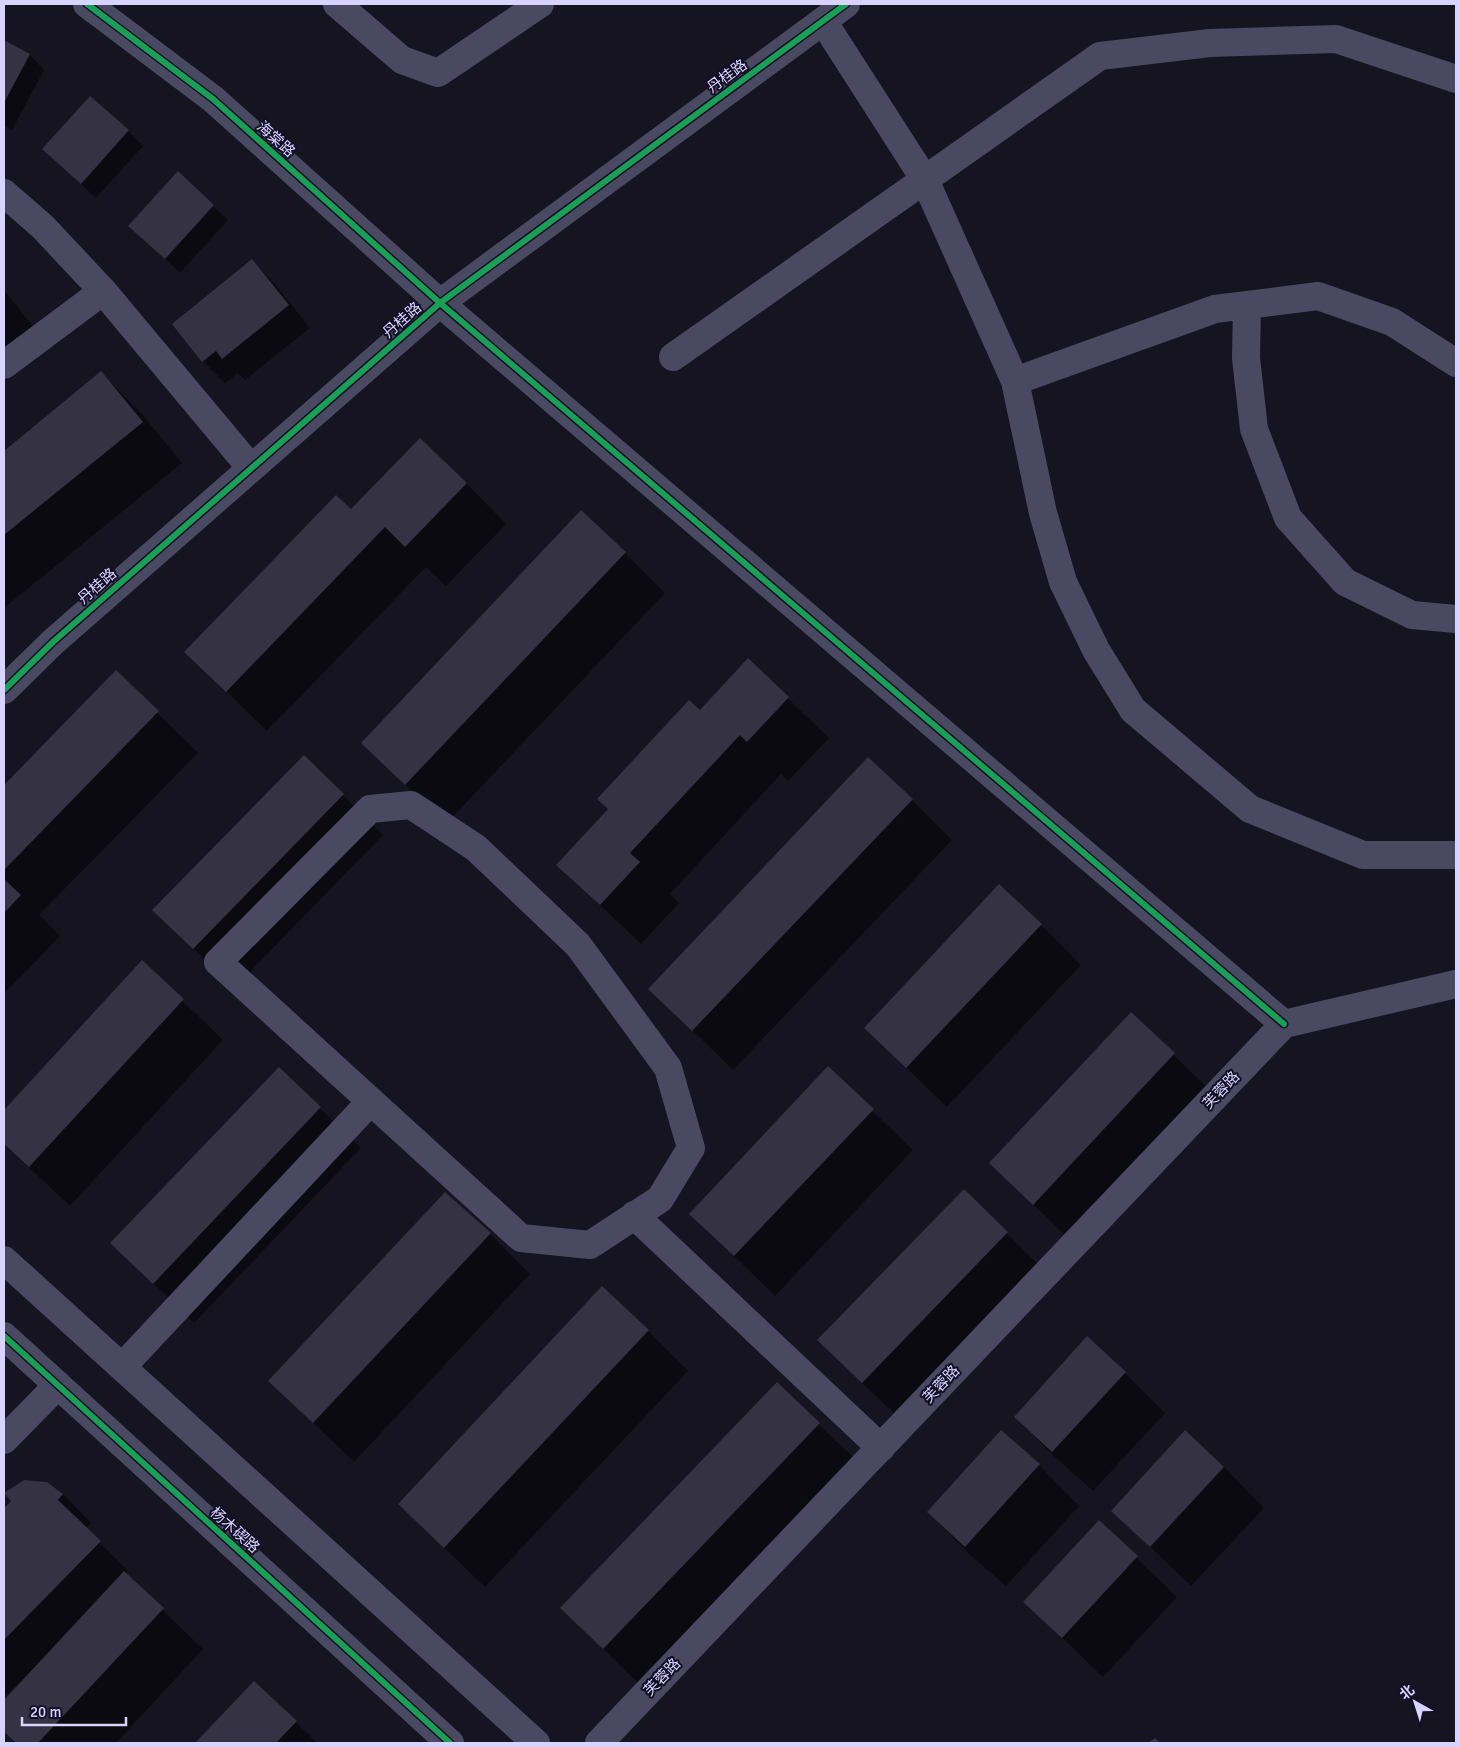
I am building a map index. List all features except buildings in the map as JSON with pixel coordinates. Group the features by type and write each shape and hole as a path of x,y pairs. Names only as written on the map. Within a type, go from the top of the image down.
{"street":[{"name":"海棠路","path":"87,4 213,99 440,304 1284,1024"},
{"path":"337,4 402,60 438,73 540,4"},
{"name":"丹桂路","path":"4,690 53,642 440,304 846,4"},
{"path":"823,21 925,180 1015,381 1043,512 1063,582 1096,650 1133,710 1250,809 1363,854 1456,855"},
{"path":"672,357 1100,56 1210,43 1336,39 1456,79"},
{"path":"4,193 43,228 103,291 251,468"},
{"path":"4,366 103,291"},
{"path":"1015,381 1215,309 1318,296 1392,322 1456,363"},
{"path":"1247,305 1246,358 1254,429 1288,518 1345,582 1412,615 1456,619"},
{"path":"411,806 476,848 578,945 668,1068 691,1148 660,1199 590,1245 521,1238 371,1101 218,962 370,809 411,806"},
{"path":"1284,1024 1456,984"},
{"name":"芙蓉路","path":"599,1743 1284,1024"},
{"path":"122,1367 371,1101"},
{"path":"634,1215 881,1448"},
{"path":"4,1260 536,1743"},
{"name":"杨木碶路","path":"4,1336 450,1743"},
{"path":"4,1440 58,1385"}],"cycle path":[{"path":"87,4 213,99 440,303 1284,1024"},
{"path":"4,690 53,642 440,303 846,4"},
{"path":"4,1336 450,1743"}]}
